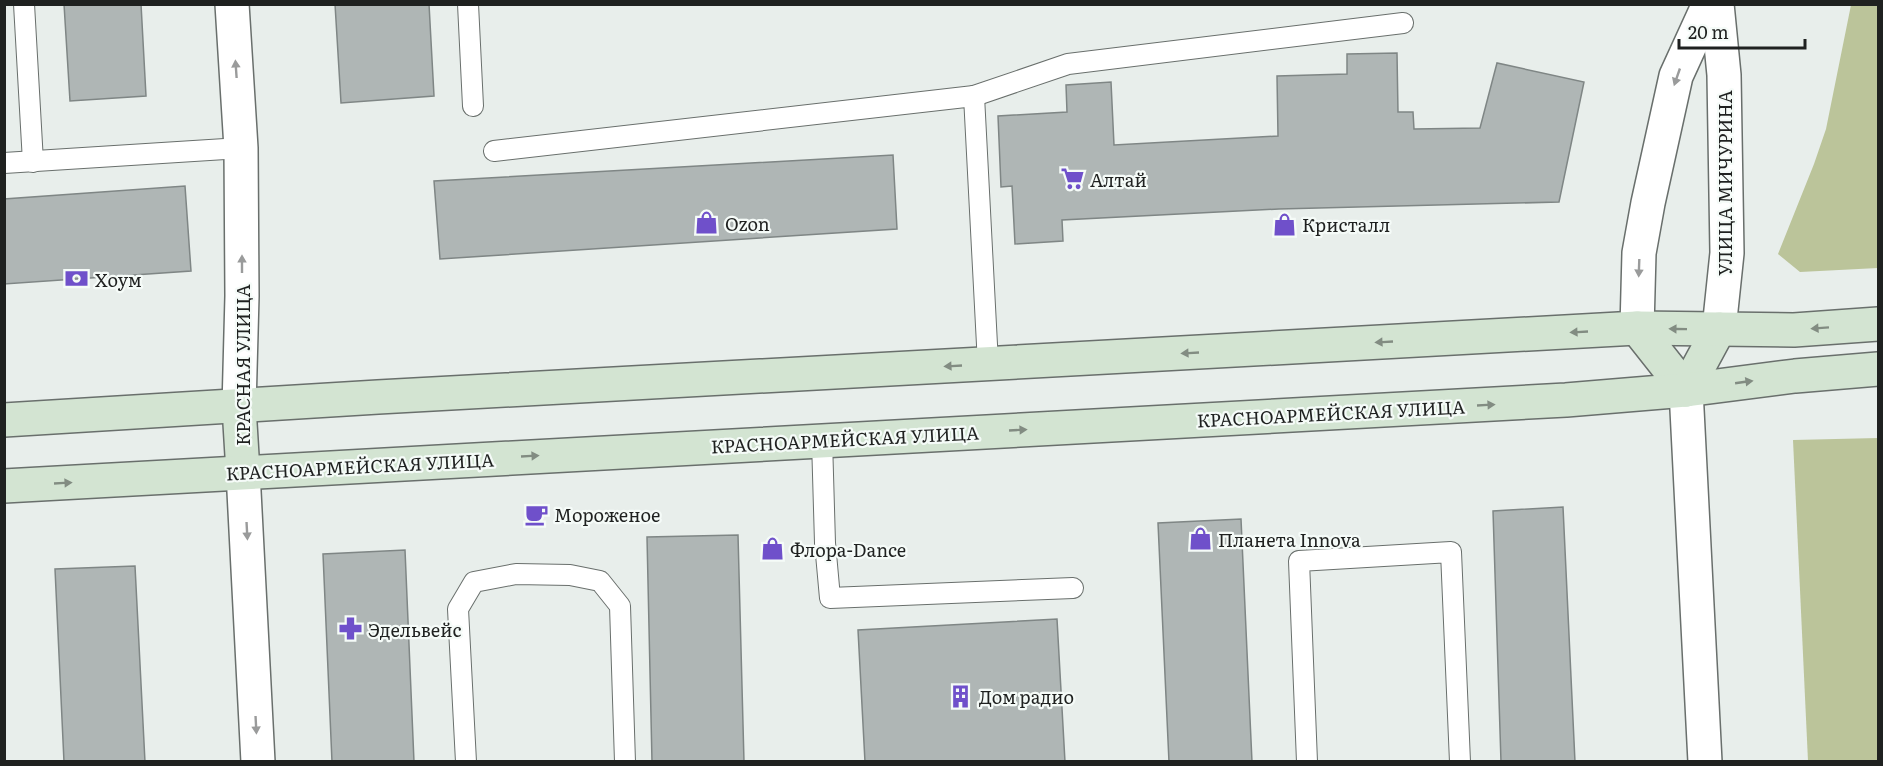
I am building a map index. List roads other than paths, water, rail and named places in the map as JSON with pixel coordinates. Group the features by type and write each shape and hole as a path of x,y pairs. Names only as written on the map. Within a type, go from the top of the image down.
{"main road":[{"path":"4,420 1638,328 1794,330 1878,324"},
{"path":"1638,328 1686,390"},
{"name":"УЛИЦА МИЧУРИНА","path":"1686,390 1719,329"},
{"name":"КРАСНОАРМЕЙСКАЯ УЛИЦА","path":"4,486 1518,403 1686,390 1795,376 1878,369"},
{"name":"КРАСНАЯ УЛИЦА","path":"239,407 243,472"}],"street":[{"name":"КРАСНАЯ УЛИЦА","path":"232,4 241,148 242,296 239,407"},
{"path":"1638,328 1640,253 1648,203 1676,76 1709,4"},
{"name":"УЛИЦА МИЧУРИНА","path":"1717,4 1724,75 1727,253 1719,329"},
{"path":"1686,390 1705,762"},
{"name":"КРАСНАЯ УЛИЦА","path":"243,472 258,762"}],"lane":[{"path":"24,4 33,162"},
{"path":"468,4 473,106"},
{"path":"494,152 974,96 1068,64 1403,23"},
{"path":"974,96 988,364"},
{"path":"4,163 241,148"},
{"path":"822,440 825,543 830,598 1073,588"},
{"path":"1307,762 1299,561 1451,552 1460,762"},
{"path":"466,762 458,609 474,582 516,574 570,574 600,581 620,606 625,762"}],"place":[{"name":"Алтай","path":"1072,179"},
{"name":"Ozon","path":"707,223"},
{"name":"Кристалл","path":"1284,224"},
{"name":"Хоум","path":"77,279"},
{"name":"Мороженое","path":"536,514"},
{"name":"Планета Innova","path":"1200,539"},
{"name":"Флора-Dance","path":"772,549"},
{"name":"Эдельвейс","path":"350,629"},
{"name":"Дом радио","path":"961,696"}]}
